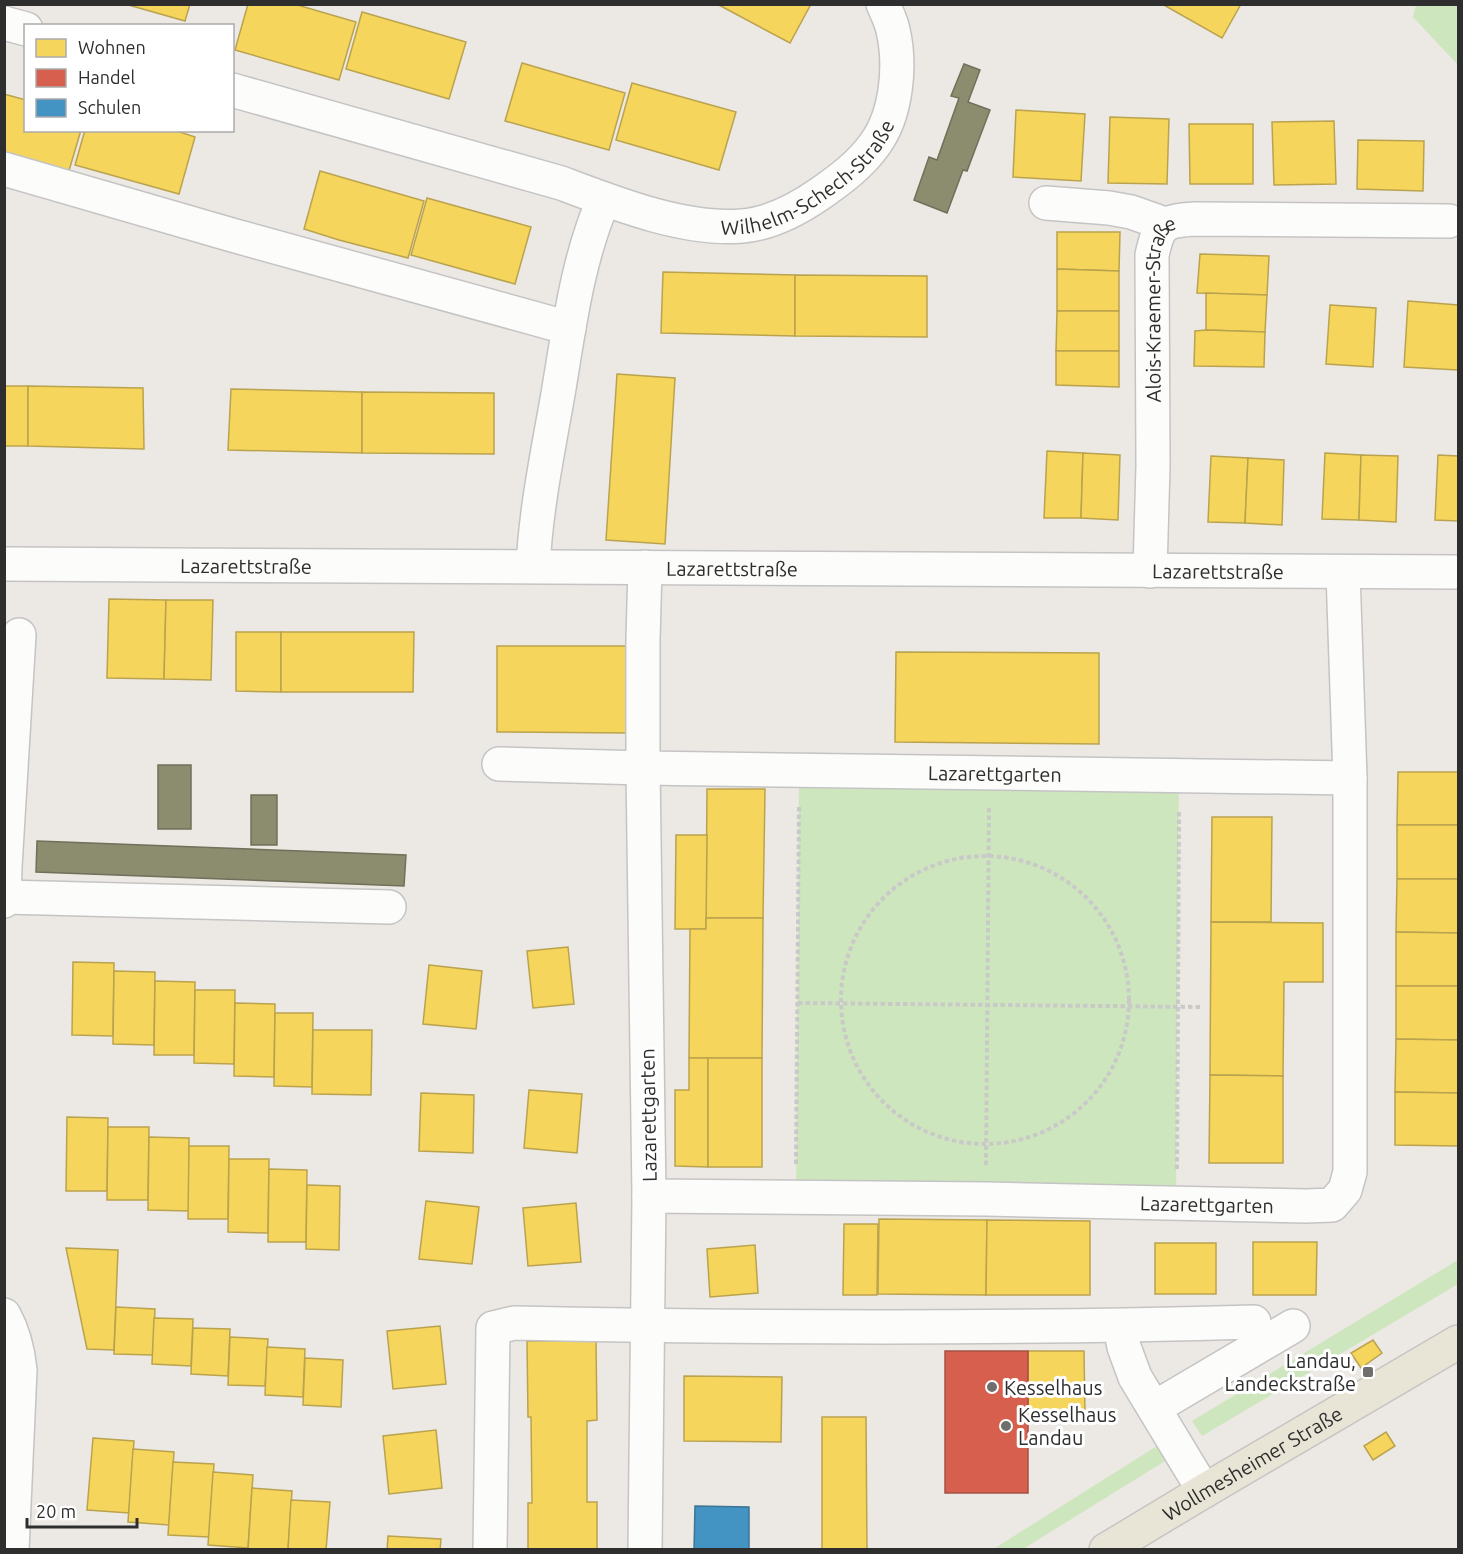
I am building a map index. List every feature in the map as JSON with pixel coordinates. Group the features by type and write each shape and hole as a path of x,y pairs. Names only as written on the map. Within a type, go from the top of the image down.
{"main road":[{"name":"Wollmesheimer Straße","path":"1118,1547 1204,1491 1458,1342"}],"street":[{"name":"Wilhelm-Schech-Straße","path":"234,91 550,180 673,220 710,226 743,226 773,219 811,200 843,177 877,143 887,122 897,78 897,53 893,28 883,4"},
{"path":"4,22 24,28"},
{"path":"4,169 569,328"},
{"path":"533,566 538,512 569,328 590,235 604,199"},
{"path":"1046,203 1131,212 1165,224"},
{"name":"Alois-Kraemer-Straße","path":"1150,571 1153,465 1152,255 1156,237 1165,224 1195,219 1449,221"},
{"name":"Lazarettstraße","path":"4,564 1458,572"},
{"name":"Lazarettgarten","path":"645,567 643,768 649,1196 645,1550"},
{"name":"Lazarettgarten","path":"649,1196 1332,1205 1346,1190 1350,1172 1350,778 1343,572"},
{"path":"19,635 5,899 389,907"},
{"name":"Lazarettgarten","path":"499,764 1350,778"},
{"path":"4,1315 17,1348 20,1370 12,1550"},
{"path":"490,1550 494,1328 514,1323 648,1326 1120,1326 1254,1322"},
{"path":"1120,1326 1124,1347 1135,1377 1204,1491"},
{"path":"1154,1408 1293,1326"}],"path":[{"path":"796,1198 799,770"},
{"path":"986,1199 989,772"},
{"path":"1176,1203 1179,775"},
{"path":"989,854 1001,855 1043,867 1080,890 1108,923 1126,963 1130,1006 1122,1048 1102,1086 1071,1117 1032,1137 986,1145 947,1140 907,1123 874,1094 851,1057 840,1004 841,972 856,931 882,897 917,871 958,856 989,854"},
{"path":"798,1003 1202,1007"}],"green space":[{"path":"1416,5 1458,5 1458,65 1413,17"},
{"path":"799,770 1179,775 1176,1203 796,1198"},
{"path":"1458,1260 1458,1284 1202,1436 1192,1421"},
{"path":"1168,1439 1178,1453 1023,1549 992,1550"}],"building: Wohnen":[{"path":"125,4 190,4 185,21"},
{"path":"248,4 294,4 356,22 339,80 235,50"},
{"path":"717,4 811,4 790,43"},
{"path":"1162,4 1241,4 1222,38"},
{"path":"362,12 466,42 449,99 346,69"},
{"path":"522,63 625,93 609,150 505,121"},
{"path":"632,83 736,112 719,170 616,140"},
{"path":"4,94 24,99 24,132 80,132 68,174 4,157"},
{"path":"1016,110 1085,114 1081,181 1013,177"},
{"path":"1110,117 1169,119 1167,184 1108,183"},
{"path":"1334,121 1336,184 1274,185 1272,122"},
{"path":"1189,124 1253,124 1253,184 1190,184"},
{"path":"84,132 180,132 195,137 179,194 75,165"},
{"path":"1358,140 1424,141 1423,191 1357,189"},
{"path":"320,171 424,201 408,258 304,229"},
{"path":"427,198 531,227 515,284 411,255"},
{"path":"1057,232 1120,232 1119,271 1057,269"},
{"path":"1200,254 1269,256 1267,295 1197,293"},
{"path":"1057,269 1119,271 1119,311 1057,311"},
{"path":"663,272 795,275 795,336 661,333"},
{"path":"795,275 927,276 927,337 795,336"},
{"path":"1206,293 1267,295 1265,332 1206,330"},
{"path":"1408,301 1458,305 1458,370 1404,367"},
{"path":"1330,305 1376,308 1373,367 1326,364"},
{"path":"1057,311 1119,311 1119,351 1056,351"},
{"path":"1195,331 1265,332 1264,367 1194,366"},
{"path":"1056,351 1119,351 1119,387 1056,385"},
{"path":"617,374 675,378 665,544 606,540"},
{"path":"4,386 28,386 28,446 4,446"},
{"path":"28,386 143,388 144,449 28,446"},
{"path":"231,389 362,392 362,453 228,450"},
{"path":"362,392 494,393 494,454 362,453"},
{"path":"1047,451 1083,453 1081,518 1044,518"},
{"path":"1083,453 1120,455 1118,520 1081,518"},
{"path":"1325,453 1361,455 1359,520 1322,519"},
{"path":"1361,455 1398,456 1396,522 1359,520"},
{"path":"1438,455 1458,456 1458,521 1435,520"},
{"path":"1211,456 1248,458 1245,523 1208,522"},
{"path":"1248,458 1284,460 1282,525 1245,523"},
{"path":"109,599 166,600 164,679 107,678"},
{"path":"166,600 213,600 211,680 164,679"},
{"path":"236,632 281,632 281,692 236,691"},
{"path":"281,632 414,632 413,692 281,692"},
{"path":"497,646 629,646 629,733 497,732"},
{"path":"896,652 1099,653 1099,744 895,742"},
{"path":"1398,772 1458,772 1458,825 1397,825"},
{"path":"707,789 765,789 763,918 706,918"},
{"path":"1212,817 1272,817 1271,922 1211,922"},
{"path":"1397,825 1458,825 1458,879 1397,879"},
{"path":"676,835 707,835 706,929 675,929"},
{"path":"1397,879 1458,879 1458,933 1396,932"},
{"path":"706,918 763,918 762,1058 689,1058 690,929 706,929"},
{"path":"1211,922 1323,923 1323,982 1284,982 1283,1076 1210,1075"},
{"path":"1396,932 1458,933 1458,986 1396,986"},
{"path":"568,947 574,1004 533,1008 527,951"},
{"path":"73,962 114,963 113,1036 72,1035"},
{"path":"429,965 482,971 476,1029 423,1024"},
{"path":"114,971 155,972 154,1045 113,1044"},
{"path":"155,981 195,982 194,1055 154,1055"},
{"path":"1396,986 1458,986 1458,1040 1396,1039"},
{"path":"195,990 235,990 234,1064 194,1063"},
{"path":"235,1003 275,1004 274,1077 234,1076"},
{"path":"275,1013 313,1013 312,1087 274,1086"},
{"path":"313,1030 372,1030 371,1095 312,1094"},
{"path":"1396,1039 1458,1040 1458,1093 1395,1092"},
{"path":"689,1058 708,1058 708,1167 675,1166 675,1090 689,1090"},
{"path":"708,1058 762,1058 762,1167 708,1167"},
{"path":"1210,1075 1283,1076 1283,1163 1209,1163"},
{"path":"529,1090 582,1094 577,1153 524,1148"},
{"path":"1395,1092 1458,1093 1458,1146 1395,1145"},
{"path":"421,1093 474,1095 473,1153 419,1151"},
{"path":"67,1117 108,1118 107,1191 66,1191"},
{"path":"108,1127 149,1127 148,1200 107,1200"},
{"path":"149,1137 189,1138 189,1211 148,1210"},
{"path":"189,1146 229,1146 228,1219 188,1219"},
{"path":"229,1159 269,1159 268,1233 228,1232"},
{"path":"269,1169 307,1170 306,1242 268,1242"},
{"path":"307,1185 340,1186 339,1250 306,1249"},
{"path":"426,1201 479,1207 472,1264 419,1259"},
{"path":"576,1203 581,1262 528,1266 523,1208"},
{"path":"879,1219 987,1220 986,1295 878,1294"},
{"path":"987,1220 1090,1221 1090,1295 986,1295"},
{"path":"844,1224 878,1224 877,1295 843,1295"},
{"path":"1253,1242 1317,1242 1316,1295 1253,1295"},
{"path":"1155,1243 1216,1243 1216,1294 1155,1294"},
{"path":"755,1245 758,1293 710,1297 707,1249"},
{"path":"66,1248 118,1250 114,1350 87,1349"},
{"path":"116,1307 155,1309 153,1355 114,1354"},
{"path":"154,1318 193,1319 191,1366 152,1364"},
{"path":"440,1326 446,1384 393,1389 387,1331"},
{"path":"193,1328 230,1329 228,1376 191,1374"},
{"path":"230,1337 268,1339 265,1386 228,1385"},
{"path":"1373,1340 1382,1353 1361,1368 1351,1353"},
{"path":"527,1341 596,1341 597,1420 587,1421 587,1502 597,1502 597,1550 528,1550 528,1503 532,1503"},
{"path":"267,1347 305,1349 303,1397 265,1395"},
{"path":"1028,1351 1084,1351 1085,1414 1028,1414"},
{"path":"305,1358 343,1360 341,1407 303,1405"},
{"path":"684,1376 782,1377 781,1442 684,1441"},
{"path":"822,1417 866,1417 867,1550 822,1550"},
{"path":"436,1430 442,1488 389,1494 383,1436"},
{"path":"1386,1432 1395,1446 1373,1460 1364,1446"},
{"path":"93,1438 134,1441 129,1513 87,1510"},
{"path":"133,1449 174,1452 169,1525 128,1522"},
{"path":"173,1462 214,1464 209,1537 168,1535"},
{"path":"213,1472 253,1475 248,1548 208,1545"},
{"path":"252,1488 292,1491 288,1550 248,1550"},
{"path":"291,1500 330,1502 326,1550 288,1550"},
{"path":"388,1536 441,1539 440,1550 387,1550"}],"building: Handel":[{"path":"945,1351 1028,1351 1028,1493 945,1493"}],"building: Schulen":[{"path":"695,1506 749,1507 749,1550 694,1550"}],"building: Industrie":[{"path":"964,64 980,70 968,102 990,110 967,171 963,170 947,213 914,200 929,157 937,160 959,98 951,96"},
{"path":"158,765 191,765 191,829 158,829"},
{"path":"251,795 277,795 277,845 251,845"},
{"path":"37,841 406,855 404,886 36,872"}],"place":[{"name":"Landau, Landeckstraße","path":"1368,1372"},
{"name":"Kesselhaus","path":"992,1387"},
{"name":"Kesselhaus Landau","path":"1006,1426"}]}
